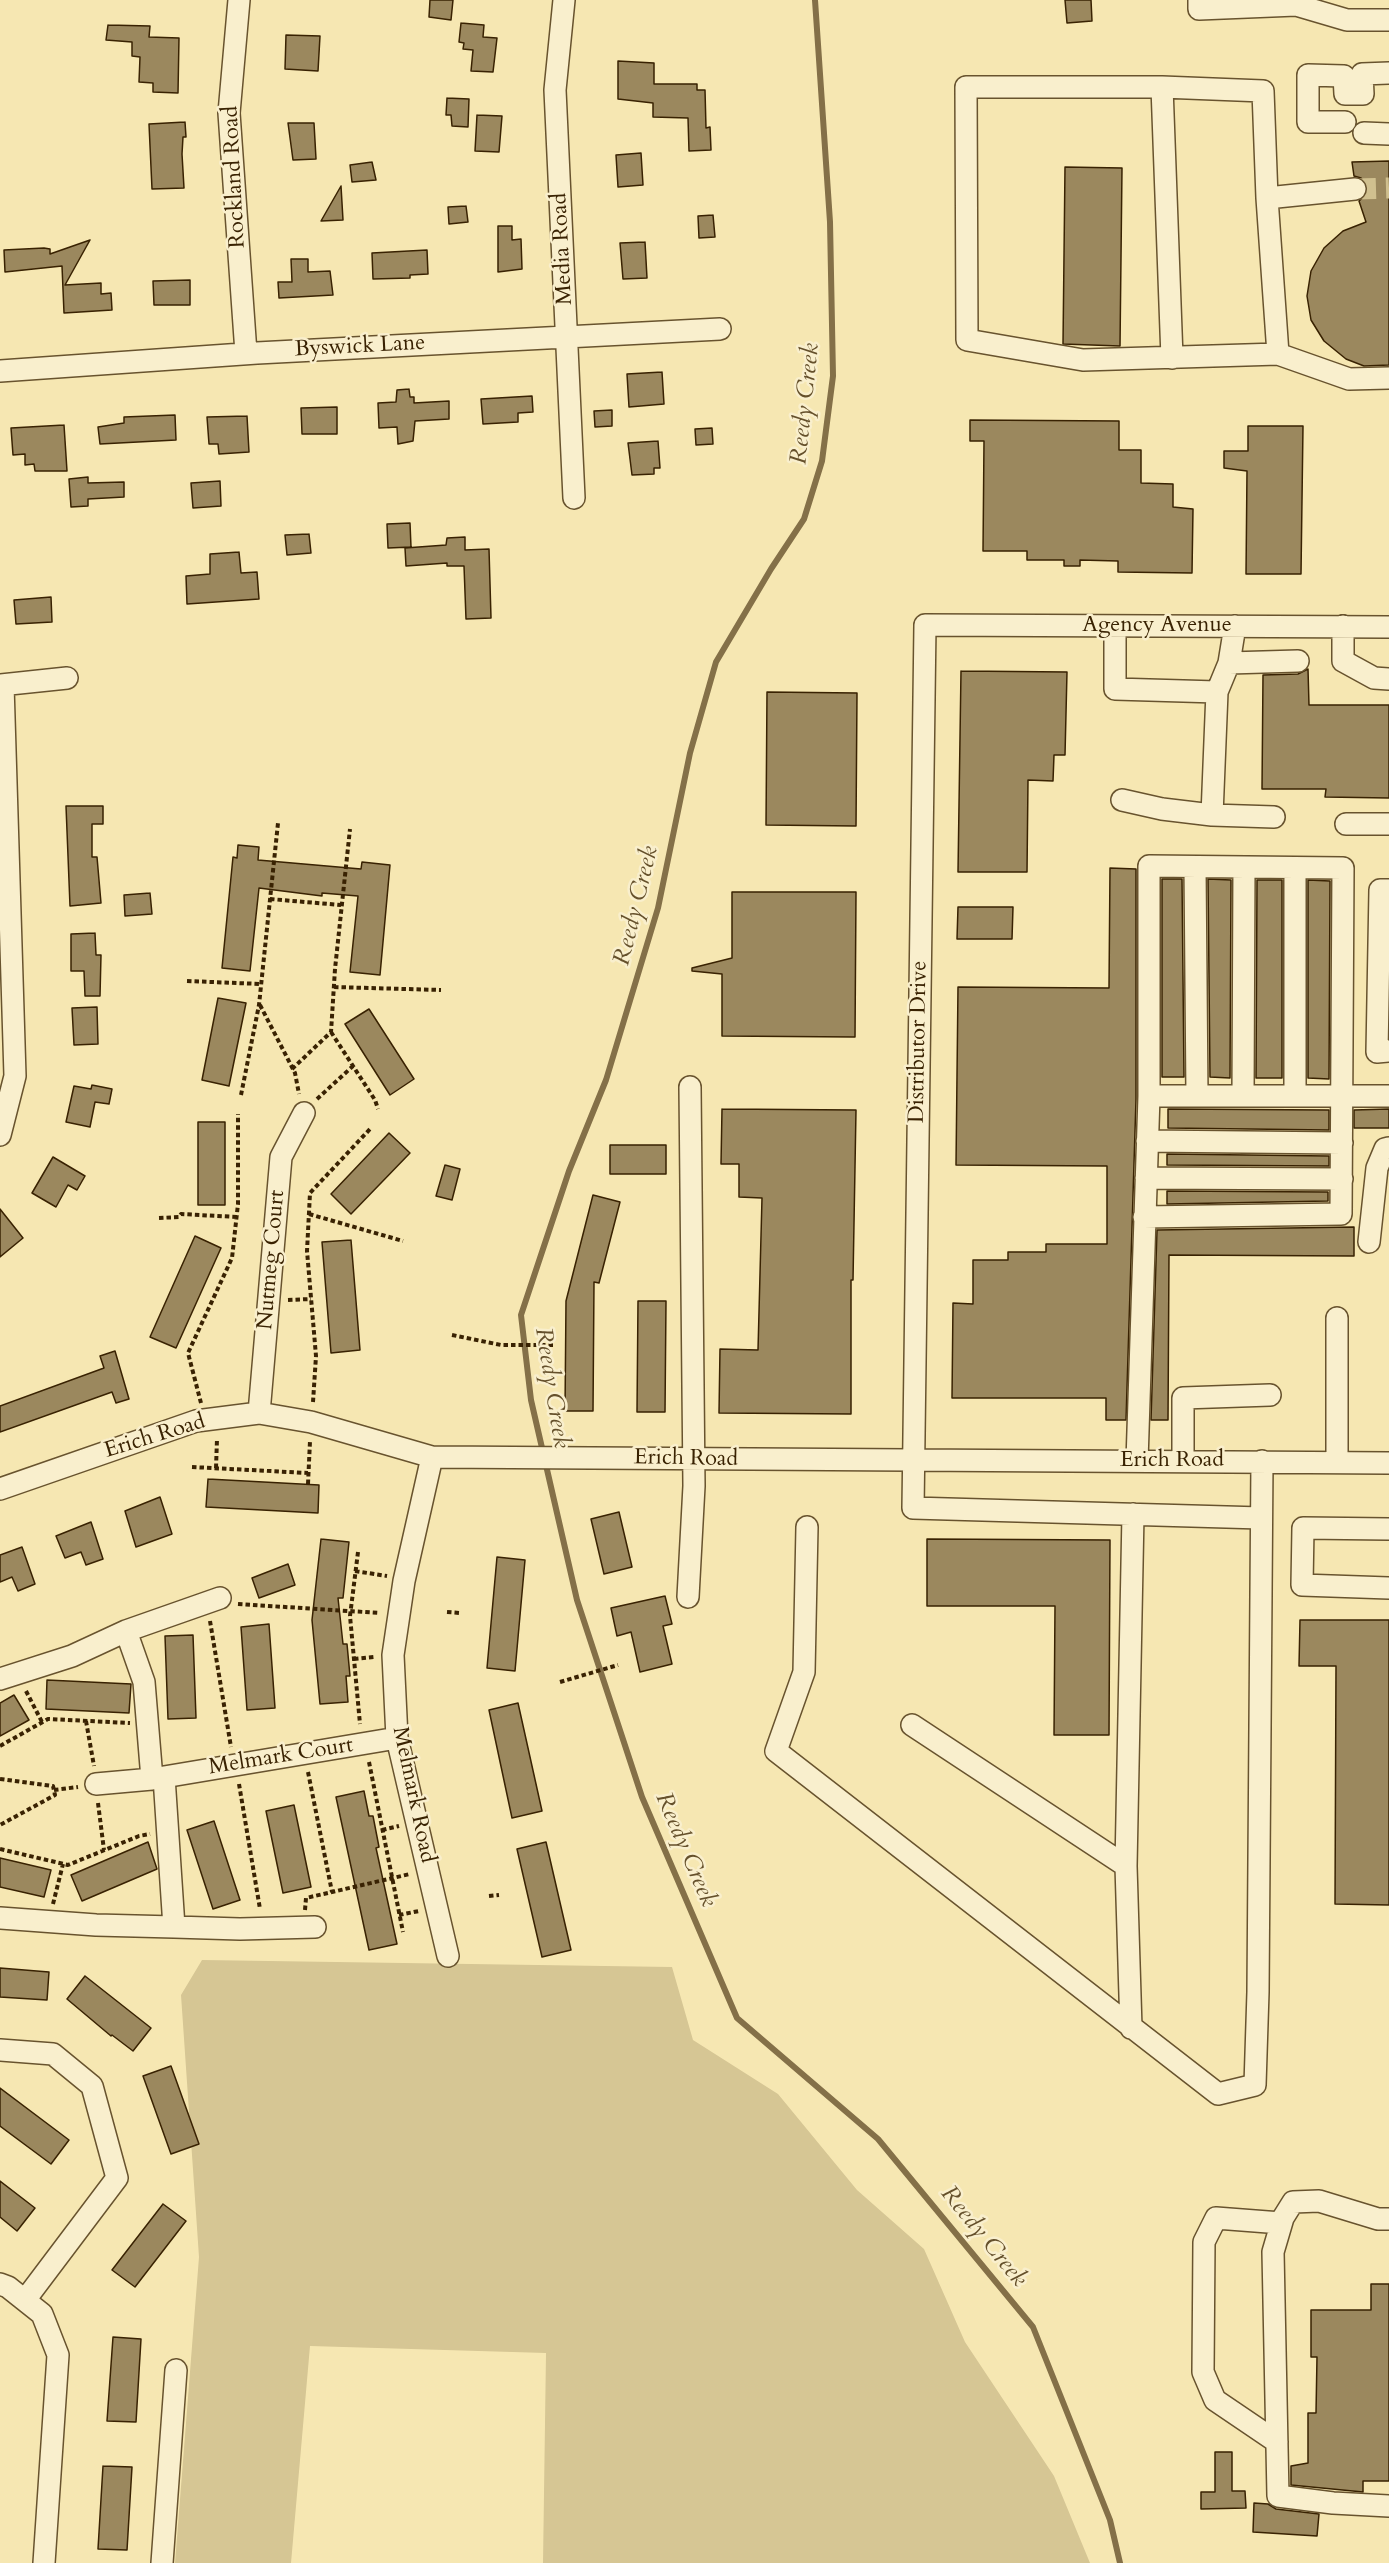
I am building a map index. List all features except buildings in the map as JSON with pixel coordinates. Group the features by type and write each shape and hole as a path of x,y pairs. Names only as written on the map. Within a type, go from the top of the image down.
{"street":[{"name":"Rockland Road","path":"239,0 229,113 246,354"},
{"name":"Media Road","path":"564,0 555,90 574,498"},
{"path":"1199,0 1199,9 1296,5 1347,20 1389,20"},
{"path":"1345,122 1308,122 1308,75 1344,76 1345,94 1362,94 1362,74 1389,73"},
{"path":"1278,354 1267,198 1263,91 1162,87 966,87 968,339 1083,360 1278,354 1349,379 1389,378"},
{"path":"1162,87 1172,358"},
{"path":"1364,133 1389,134"},
{"path":"1267,198 1355,189"},
{"name":"Byswick Lane","path":"0,371 566,335 720,329"},
{"name":"Agency Avenue","path":"925,625 1389,627"},
{"name":"Distributor Drive","path":"925,625 913,1508 1133,1514"},
{"path":"1115,626 1115,689 1217,692"},
{"path":"1212,815 1217,692 1228,663 1235,626"},
{"path":"1343,626 1343,661 1374,678 1389,679"},
{"path":"1228,663 1298,661"},
{"path":"0,1134 15,1076 1,685 67,678"},
{"path":"1122,800 1162,809 1212,815 1274,817"},
{"path":"1346,824 1389,824"},
{"path":"1137,1461 1144,1217 1149,1096 1149,866 1343,868 1341,1214 1144,1217"},
{"path":"1195,867 1197,1096"},
{"path":"1243,1096 1244,867"},
{"path":"1295,868 1295,1096"},
{"path":"1389,890 1380,890 1377,1052 1389,1052"},
{"path":"688,1597 694,1460 690,1087"},
{"path":"1149,1096 1389,1096"},
{"name":"Nutmeg Court","path":"259,1413 281,1156 304,1113"},
{"path":"1147,1141 1342,1143"},
{"path":"1369,1242 1377,1168 1385,1149 1389,1148"},
{"path":"1146,1178 1342,1179"},
{"path":"1337,1318 1337,1462"},
{"path":"1183,1461 1183,1398 1270,1395"},
{"name":"Erich Road","path":"0,1489 196,1421 259,1413 311,1422 432,1457 1389,1463"},
{"name":"Melmark Road","path":"432,1457 404,1581 393,1655 397,1738 448,1956"},
{"path":"807,1527 804,1672 776,1750 1218,2094 1255,2085 1262,1461"},
{"path":"1131,2028 1126,1866 1133,1514 1261,1518"},
{"path":"1389,1529 1303,1528 1302,1586 1389,1588"},
{"path":"0,1679 72,1656 126,1631 222,1606"},
{"path":"126,1631 144,1682 158,1778 174,1927"},
{"path":"912,1725 1126,1866"},
{"name":"Melmark Court","path":"96,1784 158,1778 397,1738"},
{"path":"0,1918 96,1925 240,1929 310,1921"},
{"path":"0,2050 53,2054 92,2086 117,2178 25,2300"},
{"path":"1389,2219 1319,2201 1293,2202 1281,2223 1273,2252 1278,2496 1333,2503 1389,2506"},
{"path":"1277,2442 1215,2400 1203,2372 1204,2242 1216,2218 1281,2223"},
{"path":"0,2284 8,2287 42,2314 58,2355 44,2563"},
{"path":"162,2563 176,2370"}],"path":[{"path":"241,1095 259,1005 278,823"},
{"path":"350,829 341,905 331,1032 375,1100 378,1109"},
{"path":"270,898 341,905"},
{"path":"187,981 261,984"},
{"path":"334,987 441,990"},
{"path":"259,1005 295,1074"},
{"path":"292,1069 331,1032"},
{"path":"334,1083 353,1066"},
{"path":"201,1403 188,1353 232,1257 237,1217 238,1114"},
{"path":"312,1406 316,1356 307,1251 310,1193 372,1128"},
{"path":"159,1218 179,1217 181,1214 237,1217"},
{"path":"309,1214 403,1241"},
{"path":"281,1300 311,1299"},
{"path":"452,1335 501,1345 554,1345"},
{"path":"216,1468 218,1435"},
{"path":"308,1484 310,1440"},
{"path":"192,1467 308,1473"},
{"path":"358,1552 350,1611 361,1727"},
{"path":"355,1571 385,1576"},
{"path":"232,1748 222,1606 379,1613"},
{"path":"447,1612 460,1613"},
{"path":"354,1659 378,1657"},
{"path":"560,1682 618,1665"},
{"path":"22,1681 42,1722"},
{"path":"0,1746 48,1719 139,1723"},
{"path":"86,1721 91,1745"},
{"path":"368,1761 403,1932"},
{"path":"307,1770 332,1892"},
{"path":"0,1779 53,1786 56,1790 55,1795 0,1825"},
{"path":"239,1780 261,1916"},
{"path":"101,1823 104,1850"},
{"path":"382,1830 402,1825"},
{"path":"0,1849 68,1865 139,1836 159,1831"},
{"path":"52,1908 63,1864"},
{"path":"310,1921 306,1898 412,1873"},
{"path":"489,1896 499,1894"},
{"path":"399,1915 421,1911"}],"shaded area":[{"path":"202,1960 672,1967 693,2040 778,2094 857,2190 924,2249 965,2342 1054,2476 1090,2563 543,2563 546,2353 310,2346 291,2563 175,2563 199,2257 181,1995"}],"waterway":[{"name":"Reedy Creek","path":"815,0 830,222 833,376 822,461 804,519 771,569 716,662 690,753 658,908 606,1080 569,1171 521,1315 531,1400 577,1600 642,1797 737,2018 878,2139 1033,2327 1110,2520 1120,2563"}],"tunnel":[{"path":"1355,189 1389,188"}]}
